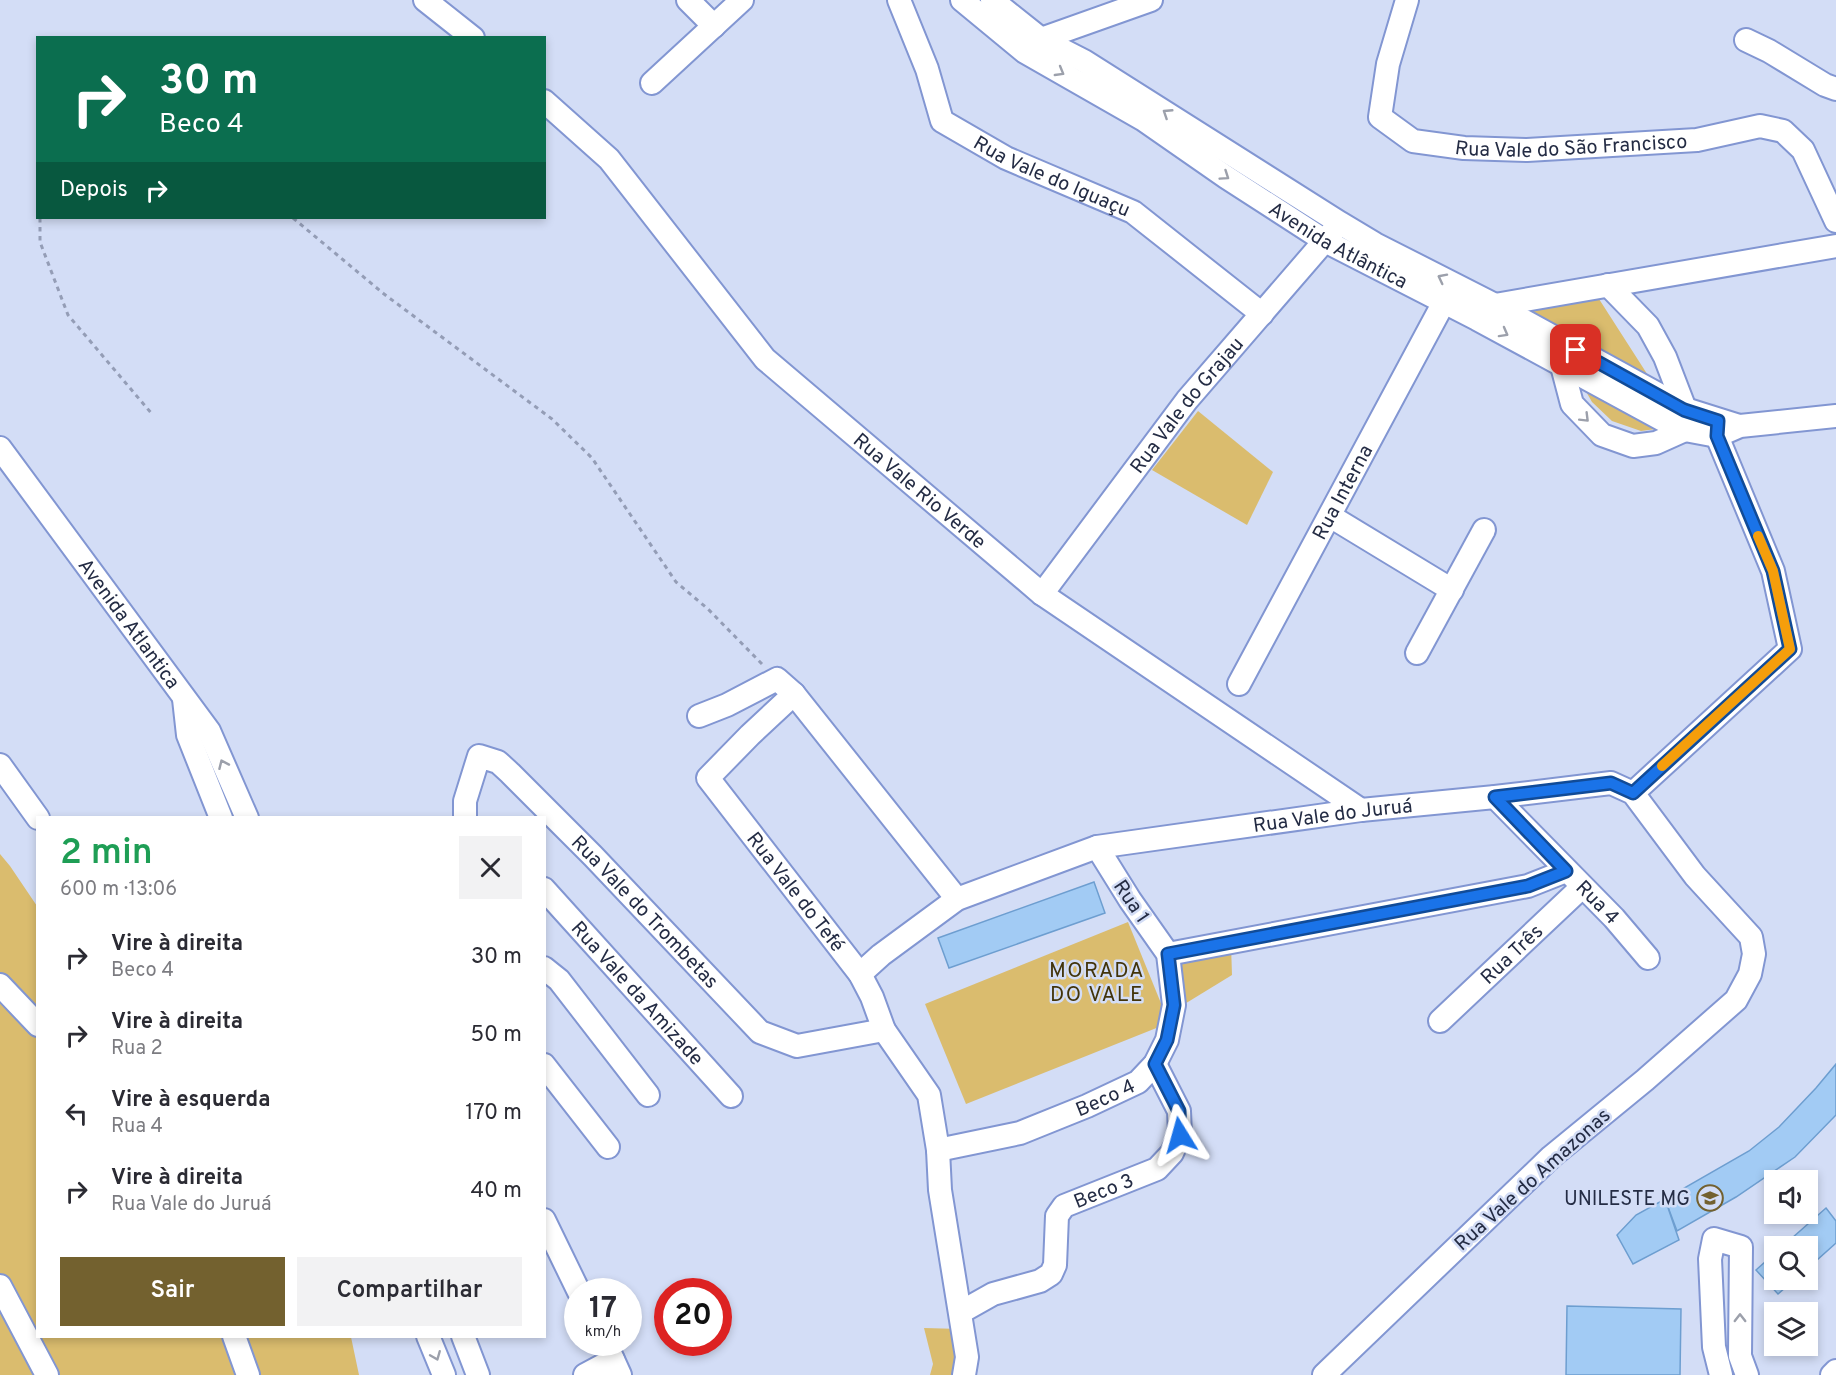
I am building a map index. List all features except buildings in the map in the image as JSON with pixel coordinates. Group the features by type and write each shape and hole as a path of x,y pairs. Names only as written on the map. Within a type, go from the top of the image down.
{"street":[{"path":"425,0 470,36"},
{"path":"687,0 714,26"},
{"path":"652,83 742,0"},
{"name":"Rua Vale do Iguaçu","path":"899,0 927,69 942,121 1006,158 1133,212 1262,314"},
{"name":"Avenida Atlântica","path":"962,0 1033,45 1324,241 1444,302 1486,312 1562,366 1685,420 1717,428 1836,416"},
{"name":"Avenida Atlântica","path":"992,0 1033,45 1084,61 1340,223 1486,312 1685,420"},
{"path":"1033,45 1151,0"},
{"name":"Rua Vale do São Francisco","path":"1407,0 1388,64 1380,117 1413,141 1464,148 1527,150 1697,140 1760,126 1783,132 1803,150 1836,221"},
{"path":"1746,40 1769,51 1825,86 1836,89"},
{"name":"Rua Vale Rio Verde","path":"546,103 609,159 765,359 1042,594 1361,810"},
{"name":"Rua Vale do Grajau","path":"1042,594 1187,400 1340,223"},
{"path":"1486,312 1608,285 1836,246"},
{"path":"1562,366 1572,405 1602,435 1633,446 1656,443 1685,420 1665,357 1648,326 1608,285"},
{"name":"Rua Interna","path":"1239,684 1444,302"},
{"path":"1633,793 1790,649 1773,571 1717,428"},
{"name":"Avenida Atlantica","path":"0,448 184,697 188,735 220,816"},
{"path":"1330,516 1452,590"},
{"path":"1417,653 1484,530"},
{"path":"699,716 785,686 957,899"},
{"name":"Rua Vale do Tefé","path":"785,686 750,735 708,778 860,974 872,997 884,1030 929,1095 938,1150 940,1190 967,1357 964,1375"},
{"path":"184,697 208,731 246,816"},
{"name":"Rua Vale do Trombetas","path":"465,809 479,756 498,762 593,856 760,1032 797,1046 884,1030"},
{"path":"0,765 37,816"},
{"name":"Rua Vale do Juruá","path":"860,974 881,955 957,899 1097,847 1361,810 1611,783 1633,793"},
{"name":"Rua Vale do Amazonas","path":"1324,1375 1551,1157 1645,1080 1736,1000 1750,974 1755,954 1751,937 1695,876 1633,793"},
{"name":"Rua 4","path":"1495,797 1614,918 1648,958"},
{"name":"Rua 1","path":"1097,847 1130,900 1168,954"},
{"path":"1168,954 1528,886 1566,871"},
{"name":"Rua Três","path":"1440,1021 1582,887"},
{"name":"Rua Vale da Amizade","path":"546,891 730,1096"},
{"name":"Beco 4","path":"938,1150 1020,1133 1138,1082 1155,1064 1167,1040 1174,1005 1168,954"},
{"path":"546,970 559,980 648,1095"},
{"path":"0,985 36,1023"},
{"name":"Beco 3","path":"961,1312 993,1294 1040,1281 1051,1274 1055,1265 1057,1216 1064,1206 1157,1169 1172,1153 1180,1135 1179,1111 1155,1064"},
{"path":"546,1068 608,1147"},
{"path":"546,1224 572,1278"},
{"path":"1721,1375 1714,1347 1710,1259 1714,1239 1741,1247 1740,1356 1747,1375"},
{"path":"0,1286 47,1375"},
{"path":"235,1338 248,1375"},
{"path":"429,1338 444,1375"},
{"path":"464,1338 478,1375"},
{"path":"585,1375 613,1359"},
{"path":"1832,1375 1836,1371"}],"path":[{"path":"40,219 40,242 68,315 152,414"},
{"path":"294,219 384,294 552,419 592,458 676,582 708,609 785,686"}],"shaded area":[{"path":"1599,299 1676,419 1664,428 1641,431 1612,421 1592,402 1580,381 1507,310"},
{"path":"1198,411 1273,472 1247,525 1152,470"},
{"path":"0,854 36,905 36,1338 351,1338 359,1375 0,1375"},
{"path":"1128,922 1169,1023 966,1104 925,1004"},
{"path":"1231,945 1232,975 1183,1005 1178,969 1188,954"},
{"path":"924,1328 961,1329 962,1375 930,1375 933,1364"}],"slow traffic":[{"path":"1662,766 1790,649 1773,571 1758,536"}],"place":[{"name":"UNILESTE MG","path":"1710,1198"}],"district":[{"name":"MORADA DO VALE","path":"1097,982"}],"route":[{"path":"1180,1135 1179,1111 1155,1064 1167,1040 1174,1005 1168,954 1528,886 1566,871 1495,797 1611,783 1633,793 1790,649 1773,571 1717,436 1718,421 1684,410 1576,350"}]}
